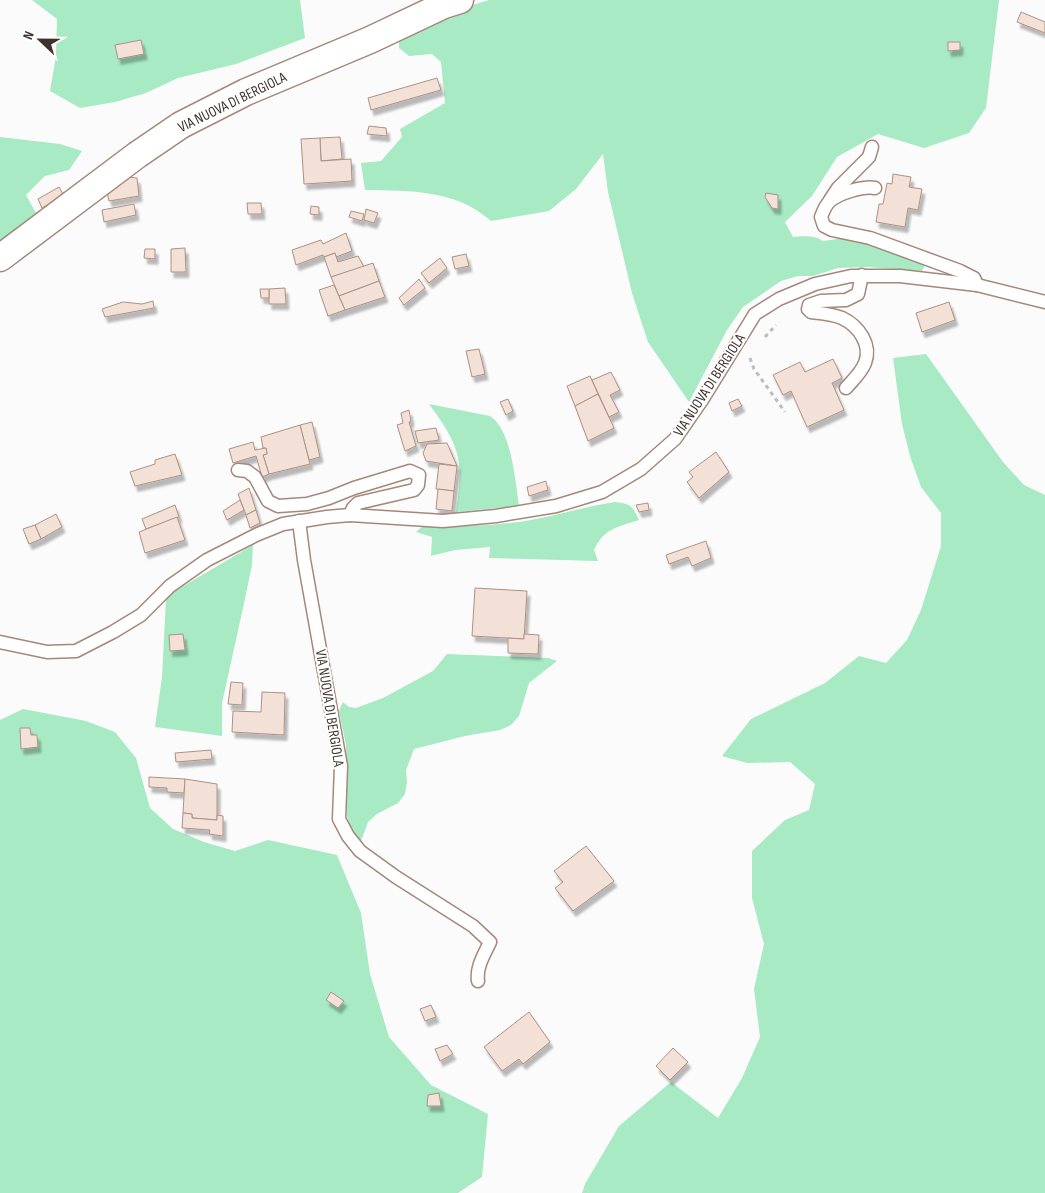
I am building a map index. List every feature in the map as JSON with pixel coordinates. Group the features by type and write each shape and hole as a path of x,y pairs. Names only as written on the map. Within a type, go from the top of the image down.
{"street":[{"name":"VIA NUOVA DI BERGIOLA","path":"0,258 181,125 246,92 370,40 444,5 460,0"}],"lane":[{"path":"872,147 869,157 838,188 826,206 821,217 824,226 832,230 870,238 960,271 974,278 977,285"},
{"path":"830,200 865,187 876,188"},
{"path":"846,388 860,373 867,354 866,344 861,335 842,318 811,312 808,309 809,305 813,303 846,300 858,294 862,275"},
{"name":"VIA NUOVA DI BERGIOLA","path":"0,642 47,652 76,651 141,615 170,586 208,560 256,535 283,524 350,516 443,521 496,516 556,506 602,492 641,469 675,439 702,400 755,314 779,299 815,284 850,276 900,276 977,285 1030,300 1045,302"},
{"path":"238,470 247,471 254,477 268,501 278,506 307,504 410,471 419,475 418,485 414,490 358,503 353,508 350,516"},
{"name":"VIA NUOVA DI BERGIOLA","path":"299,521 304,560 341,766 339,819 348,836 360,852 473,926 490,942 477,973 478,981"}],"path":[{"path":"759,344 784,315 794,308 808,309"},
{"path":"753,351 750,359 754,369 785,412"}],"green space":[{"path":"32,0 300,0 305,38 236,64 178,78 146,93 115,102 80,108 50,91 56,56 57,19"},
{"path":"489,0 999,0 986,108 969,133 924,148 878,134 837,157 812,196 785,222 793,237 813,237 823,241 845,238 856,240 922,261 925,265 922,271 867,267 838,268 813,276 798,276 781,281 743,307 727,330 689,402 648,342 632,293 608,192 603,154 576,189 549,211 491,221 477,211 447,197 415,192 365,190 361,163 381,161 402,137 400,129 445,103 441,62 432,54 409,56 399,48 399,36 466,7"},
{"path":"0,137 60,144 82,151 69,170 45,176 26,195 37,215 0,243"},
{"path":"926,354 1003,462 1024,485 1045,495 1045,1193 582,1193 585,1184 619,1126 671,1082 718,1118 742,1078 760,1037 754,989 764,944 752,898 752,851 785,820 809,810 815,784 790,762 747,763 722,756 751,719 825,683 859,656 886,663 907,640 921,610 941,546 941,513 921,487 910,456 902,424 893,358"},
{"path":"429,404 490,416 497,423 508,444 519,506 456,512 460,476 458,456 448,432"},
{"path":"615,502 630,506 635,511 639,520 612,529 602,537 594,550 598,561 489,558 490,547 455,550 431,556 432,537 416,532 424,525 494,525 536,519"},
{"path":"253,545 252,565 222,703 222,736 155,727 162,677 166,599 175,591"},
{"path":"447,654 549,658 557,661 529,683 519,716 511,725 500,730 465,736 414,749 406,770 405,794 398,803 377,814 368,822 360,844 347,816 346,745 339,711 343,702 349,707 356,708 383,698 433,671"},
{"path":"23,709 86,721 115,732 136,758 150,808 173,829 204,842 235,851 268,840 337,855 361,913 370,974 389,1037 431,1085 488,1114 482,1177 458,1193 0,1193 0,720"}],"building":[{"path":"1021,12 1045,22 1045,33 1017,22"},
{"path":"141,40 144,54 118,59 115,45"},
{"path":"948,42 960,42 960,50 948,51"},
{"path":"437,78 441,90 371,110 368,98"},
{"path":"369,126 386,128 387,136 367,134"},
{"path":"340,137 342,159 321,161 320,138"},
{"path":"320,138 321,161 351,159 352,181 304,184 301,139"},
{"path":"893,174 911,177 909,187 922,189 918,210 908,208 905,227 876,222 879,204 883,204 887,183 892,184"},
{"path":"127,177 137,178 139,196 109,201 107,192"},
{"path":"59,187 64,196 42,208 38,199"},
{"path":"766,193 778,195 778,209 772,208 765,197"},
{"path":"247,203 261,203 262,214 248,214"},
{"path":"134,204 136,215 104,222 102,210"},
{"path":"311,206 319,207 319,215 310,214"},
{"path":"366,209 378,213 374,223 364,220"},
{"path":"351,211 364,214 362,221 349,217"},
{"path":"346,233 352,251 336,257 335,253 324,257 323,255 296,265 292,250 321,240 323,244"},
{"path":"185,248 186,272 171,272 171,249"},
{"path":"145,249 155,249 155,259 144,258"},
{"path":"335,253 338,262 358,256 364,267 331,277 324,257"},
{"path":"466,254 469,266 455,269 452,257"},
{"path":"440,258 447,268 429,283 421,273"},
{"path":"373,263 379,281 339,296 331,277"},
{"path":"419,279 425,288 404,305 399,298"},
{"path":"379,281 385,297 345,310 339,296"},
{"path":"334,285 345,310 328,316 319,290"},
{"path":"285,288 286,304 269,304 269,289"},
{"path":"260,289 269,289 269,298 261,298"},
{"path":"153,301 154,308 105,317 102,309 123,302 142,304"},
{"path":"949,302 955,320 922,332 916,313"},
{"path":"479,349 485,374 472,377 466,351"},
{"path":"833,359 842,378 832,383 844,410 807,427 791,391 783,395 773,375 800,362 805,372"},
{"path":"611,372 620,390 610,395 619,412 609,417 592,380"},
{"path":"590,376 598,394 575,406 567,386"},
{"path":"598,394 614,428 588,441 575,406"},
{"path":"508,399 513,411 506,415 500,402"},
{"path":"738,399 742,406 732,411 729,403"},
{"path":"409,410 411,421 409,422 416,446 405,451 397,425 403,423 401,413"},
{"path":"312,422 320,457 309,460 300,425"},
{"path":"300,425 310,464 269,474 263,455 267,454 266,448 263,448 261,437"},
{"path":"436,428 439,440 418,443 415,431"},
{"path":"253,442 255,450 266,448 267,454 263,455 269,474 262,477 256,456 233,463 229,449"},
{"path":"447,443 457,466 426,461 423,453 427,444"},
{"path":"716,452 729,472 699,498 687,482 693,477 689,472"},
{"path":"175,454 182,475 135,486 130,472 155,464 155,460"},
{"path":"439,464 457,466 454,491 436,489"},
{"path":"546,481 548,490 529,496 527,487"},
{"path":"249,488 256,510 246,515 238,494"},
{"path":"438,489 454,491 452,511 436,509"},
{"path":"240,500 244,510 227,520 223,511"},
{"path":"648,503 649,510 639,512 636,505"},
{"path":"175,505 179,517 146,529 142,519"},
{"path":"256,510 260,523 250,528 246,515"},
{"path":"56,514 62,527 41,539 35,525"},
{"path":"177,517 185,540 145,553 139,532"},
{"path":"35,525 41,539 29,544 23,529"},
{"path":"706,541 711,558 692,566 688,557 669,564 666,555"},
{"path":"475,588 527,591 524,639 472,636"},
{"path":"183,634 185,650 170,651 169,635"},
{"path":"524,634 539,635 538,654 508,653 508,638 524,639"},
{"path":"231,682 243,683 242,705 228,704"},
{"path":"262,692 285,693 284,735 232,732 233,711 261,712"},
{"path":"20,728 30,728 31,735 37,735 38,747 21,749"},
{"path":"211,750 212,759 176,762 175,753"},
{"path":"149,777 185,779 184,793 167,792 167,788 149,787"},
{"path":"185,779 217,784 217,820 192,818 192,814 183,813"},
{"path":"183,813 192,814 192,818 217,820 217,815 223,816 223,836 209,834 210,830 182,828"},
{"path":"586,846 614,881 573,911 555,888 563,882 554,871"},
{"path":"331,992 344,1001 338,1008 326,1000"},
{"path":"431,1005 436,1017 425,1021 420,1009"},
{"path":"529,1012 550,1042 523,1064 519,1059 502,1071 484,1047"},
{"path":"447,1045 453,1054 440,1061 435,1049"},
{"path":"673,1048 688,1062 670,1080 656,1066"},
{"path":"439,1093 441,1106 427,1106 428,1095"}]}
